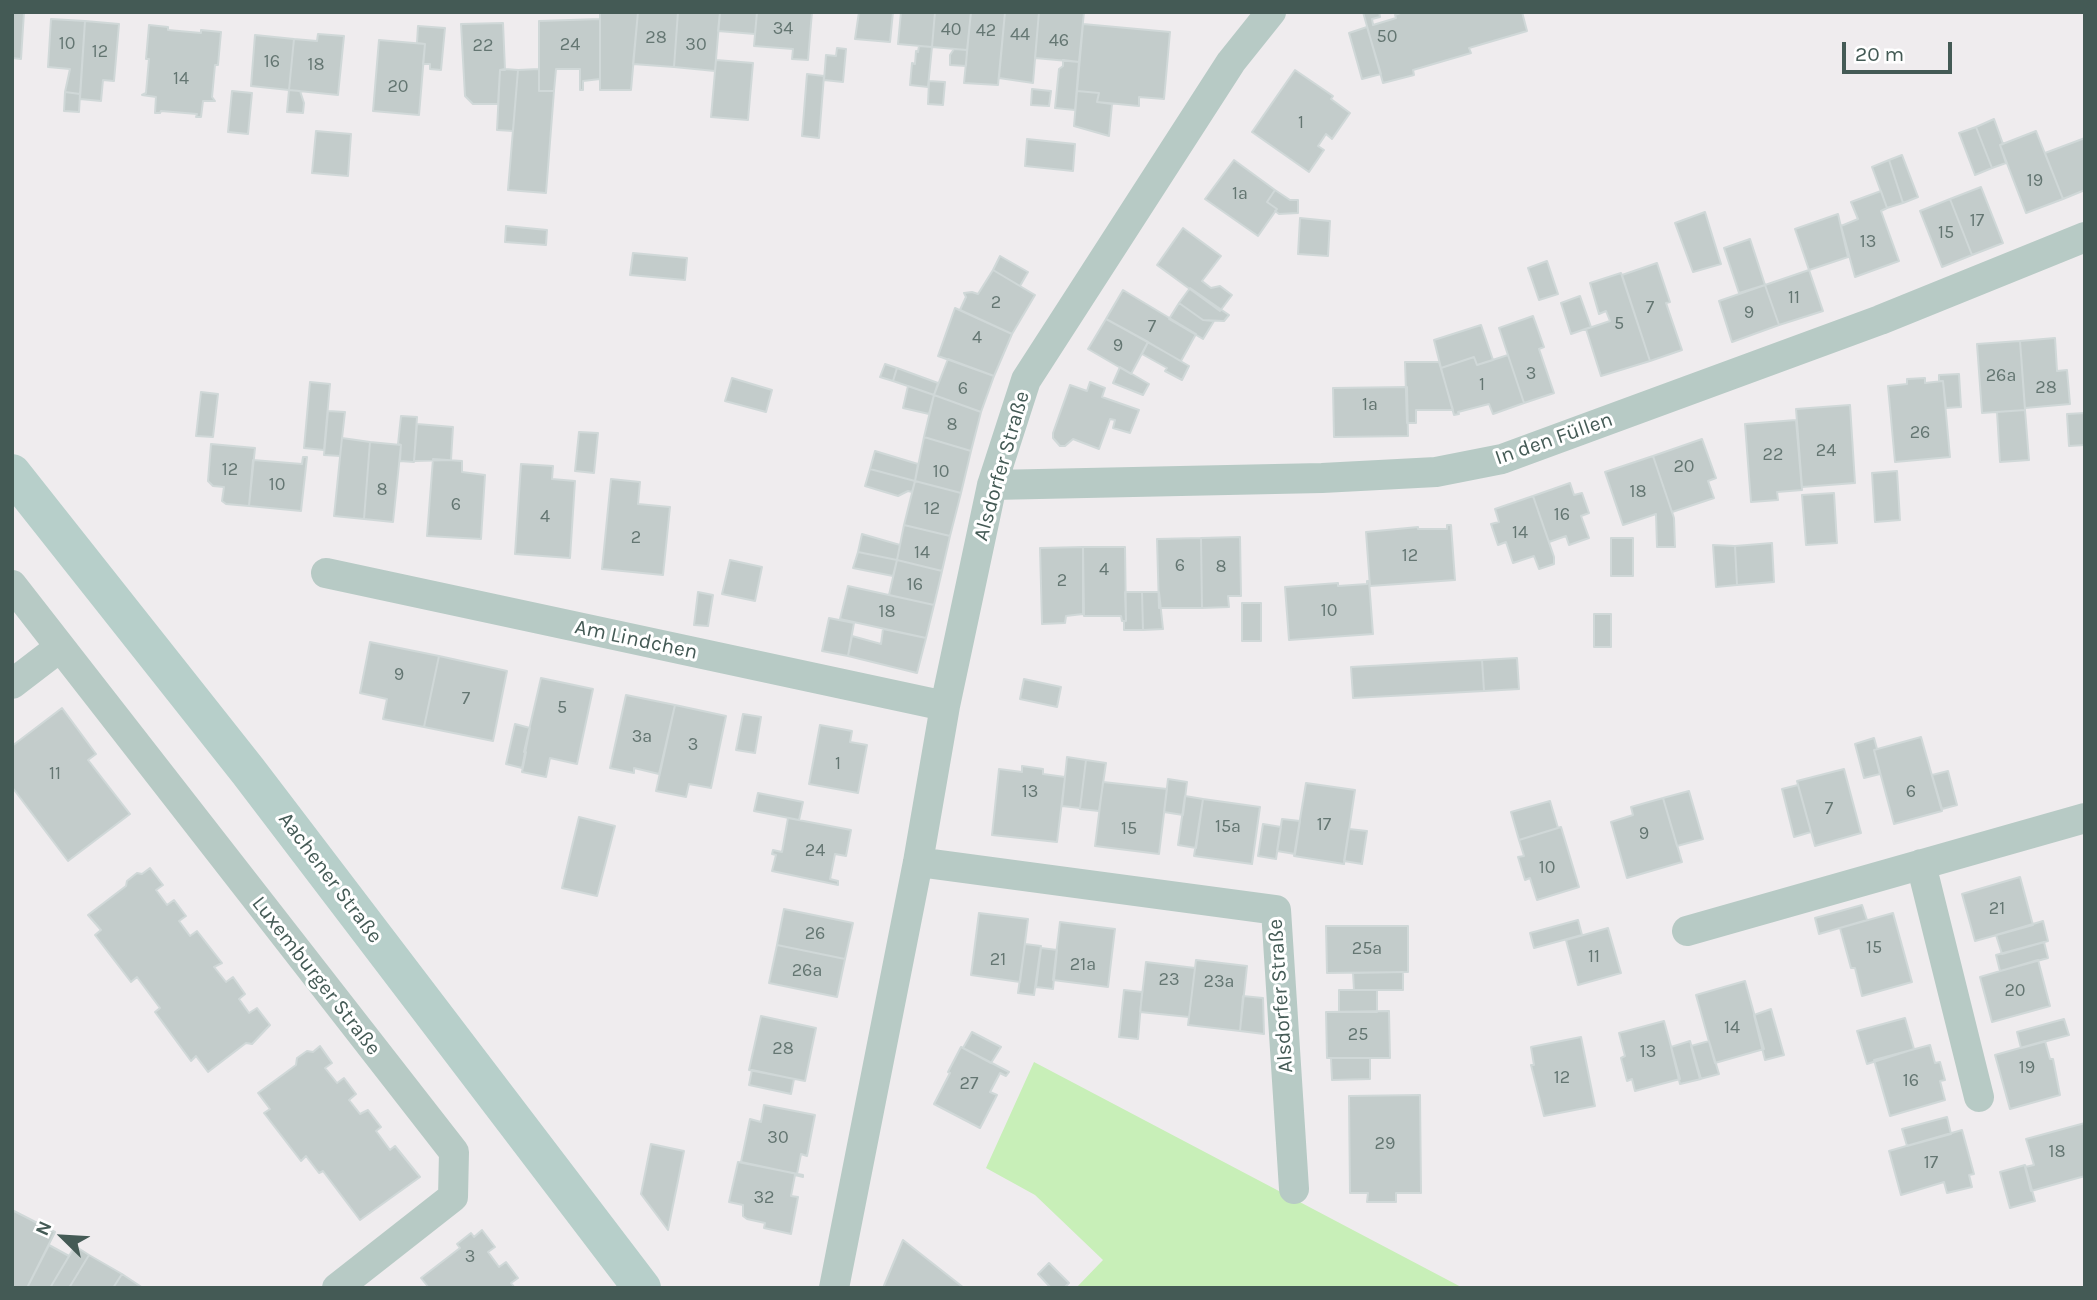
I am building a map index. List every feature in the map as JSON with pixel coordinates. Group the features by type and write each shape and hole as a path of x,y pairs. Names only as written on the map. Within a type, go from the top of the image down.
{"main road":[{"name":"Aachener Straße","path":"12,473 248,771 642,1288"}],"street":[{"name":"Alsdorfer Straße","path":"834,1288 946,706 992,485 1026,380 1231,62 1271,12"},
{"name":"In den Füllen","path":"992,485 1436,472 1502,459 1880,320 2085,237"},
{"name":"Am Lindchen","path":"326,573 946,706"},
{"name":"Luxemburger Straße","path":"12,585 454,1152 453,1197 337,1288"},
{"path":"12,684 59,648"},
{"path":"1687,931 2085,818"},
{"name":"Alsdorfer Straße","path":"918,862 1276,910 1294,1189"},
{"path":"1921,864 1979,1097"}],"green space":[{"path":"1034,1062 1463,1288 1076,1288 1103,1260 1035,1195 986,1168"}],"building":[{"path":"12,12 24,12 21,59 12,58"},
{"path":"600,12 638,12 631,90 600,90"},
{"path":"638,12 678,12 674,67 633,64"},
{"path":"678,12 720,12 715,71 674,67"},
{"path":"720,12 757,12 755,34 718,31"},
{"path":"757,12 812,12 808,60 792,59 793,49 754,46"},
{"path":"859,12 893,12 890,42 855,39"},
{"path":"901,12 935,12 932,47 898,44"},
{"path":"935,12 971,12 967,50 932,47"},
{"path":"971,12 1005,12 998,85 964,83"},
{"path":"1005,12 1039,12 1033,83 999,78"},
{"path":"1039,12 1084,12 1079,62 1035,58"},
{"path":"1363,12 1379,12 1380,17 1372,19 1373,25 1396,18 1395,15 1403,12 1522,12 1527,31 1469,48 1471,53 1413,70 1414,75 1383,83"},
{"path":"51,19 85,21 80,94 65,92 70,69 48,67"},
{"path":"600,19 600,79 583,81 583,90 580,90 580,69 556,69 554,91 539,91 539,21"},
{"path":"85,21 119,24 114,81 103,80 101,101 80,99"},
{"path":"503,23 505,70 500,70 498,104 473,104 465,96 461,24"},
{"path":"1083,24 1170,32 1164,99 1139,97 1139,106 1097,102 1099,93 1077,91"},
{"path":"149,25 168,27 168,30 221,32 212,97 215,101 203,101 201,117 196,117 197,114 161,111 155,113 156,97 142,95 146,93"},
{"path":"418,26 445,28 441,70 430,69 430,64 423,64 425,44 417,43"},
{"path":"1367,27 1381,74 1362,79 1349,33"},
{"path":"318,34 344,36 338,95 289,90 294,39 317,41"},
{"path":"255,35 294,39 289,90 251,86"},
{"path":"379,40 425,44 419,115 373,111"},
{"path":"919,46 932,47 928,87 910,85 912,63 915,64"},
{"path":"837,48 846,49 843,82 824,80 826,55 836,56"},
{"path":"954,49 967,50 966,66 950,65 950,55"},
{"path":"716,60 753,63 748,120 711,117"},
{"path":"1063,60 1079,62 1075,110 1055,108 1059,69 1063,66"},
{"path":"539,69 539,91 554,91 546,193 508,190 518,70"},
{"path":"500,70 518,70 513,131 497,130"},
{"path":"1295,70 1333,96 1331,99 1350,113 1332,139 1326,134 1318,146 1324,150 1309,172 1252,132"},
{"path":"807,74 824,76 819,138 802,136"},
{"path":"929,81 945,82 943,105 928,104"},
{"path":"1032,89 1051,91 1049,106 1031,105"},
{"path":"289,90 300,91 304,103 303,113 287,112"},
{"path":"232,91 252,93 248,134 228,132"},
{"path":"1077,91 1099,93 1097,102 1112,104 1109,136 1074,126"},
{"path":"65,92 80,94 79,112 64,111"},
{"path":"1994,119 2003,144 2000,145 2006,163 1992,168 1976,127"},
{"path":"1976,127 1992,168 1975,175 1959,133"},
{"path":"316,131 351,134 348,176 312,173"},
{"path":"2036,131 2063,199 2026,213 2000,145"},
{"path":"2085,138 2085,190 2063,199 2045,153"},
{"path":"1027,139 1075,144 1073,171 1025,166"},
{"path":"1902,155 1918,197 1903,203 1889,160"},
{"path":"1234,160 1275,190 1267,202 1277,209 1258,236 1205,199"},
{"path":"1889,160 1903,203 1887,208 1872,167"},
{"path":"1981,187 2003,243 1972,255 1950,199"},
{"path":"1275,190 1290,200 1298,200 1298,213 1279,214 1275,211 1277,209 1267,202"},
{"path":"1881,191 1887,208 1881,211 1899,261 1855,277 1841,226 1858,219 1851,202"},
{"path":"1950,199 1972,255 1942,267 1920,211"},
{"path":"1705,212 1721,264 1693,272 1675,223"},
{"path":"1838,214 1848,257 1809,270 1795,229"},
{"path":"1300,218 1330,221 1328,256 1298,254"},
{"path":"506,226 547,230 546,245 505,242"},
{"path":"1183,228 1221,256 1202,281 1211,288 1220,286 1232,295 1220,311 1157,265"},
{"path":"1750,239 1765,285 1739,293 1724,248"},
{"path":"633,253 687,258 685,280 630,275"},
{"path":"1000,256 1028,272 1020,286 993,270"},
{"path":"1547,261 1558,294 1539,300 1528,268"},
{"path":"1657,263 1670,302 1666,303 1682,350 1650,361 1622,275"},
{"path":"993,270 1035,295 1012,334 960,310 966,297 964,293 978,294"},
{"path":"1809,270 1823,311 1779,325 1765,285"},
{"path":"1621,273 1650,361 1601,376 1586,329 1610,321 1606,311 1599,314 1590,283"},
{"path":"1765,285 1779,325 1732,342 1719,301"},
{"path":"1190,288 1229,315 1224,321 1203,320 1179,303"},
{"path":"1123,290 1196,334 1181,361 1106,319"},
{"path":"1580,296 1591,327 1571,334 1561,303"},
{"path":"1179,303 1203,320 1214,321 1203,339 1169,319"},
{"path":"955,308 1012,334 994,376 938,356"},
{"path":"1533,316 1544,347 1539,349 1554,393 1524,403 1499,328"},
{"path":"1106,319 1148,342 1131,374 1088,349"},
{"path":"1481,325 1493,360 1477,365 1474,357 1441,368 1434,340"},
{"path":"2055,338 2057,371 2067,370 2070,404 2025,408 2020,341"},
{"path":"2020,341 2025,410 1982,413 1977,344"},
{"path":"1148,342 1189,366 1182,380 1142,354"},
{"path":"1508,355 1524,403 1493,414 1489,404 1454,415 1441,368 1474,357 1477,365"},
{"path":"948,359 994,376 981,412 934,395"},
{"path":"1405,362 1439,362 1453,410 1416,410 1416,423 1407,423"},
{"path":"885,364 897,368 893,381 880,377"},
{"path":"1120,367 1149,384 1143,395 1113,383"},
{"path":"897,368 938,383 934,395 893,381"},
{"path":"1959,374 1961,407 1946,408 1943,381 1939,381 1939,375"},
{"path":"732,378 772,390 766,412 725,401"},
{"path":"1925,378 1925,383 1943,381 1950,457 1895,462 1888,386 1907,384 1907,379"},
{"path":"310,382 330,384 324,450 304,448"},
{"path":"1090,382 1105,388 1102,397 1139,410 1130,433 1113,428 1115,420 1110,419 1099,449 1073,439 1065,446 1060,446 1053,438 1053,433 1070,385 1087,391"},
{"path":"908,386 934,395 929,414 903,408"},
{"path":"1407,387 1408,436 1334,437 1333,388"},
{"path":"201,392 218,394 213,437 196,436"},
{"path":"934,395 981,412 971,451 924,437"},
{"path":"1850,405 1855,483 1802,487 1796,409"},
{"path":"2025,410 2029,460 2000,462 1997,412"},
{"path":"328,411 345,412 340,456 324,455"},
{"path":"2085,413 2085,445 2069,446 2067,414"},
{"path":"401,416 417,417 414,462 400,461 401,445 398,444"},
{"path":"1796,420 1802,490 1777,492 1778,500 1751,502 1745,424"},
{"path":"417,424 453,427 451,460 414,461"},
{"path":"579,432 598,433 594,473 575,471"},
{"path":"924,437 971,451 961,493 915,481"},
{"path":"342,438 370,442 364,519 334,516"},
{"path":"1702,439 1716,478 1708,481 1714,498 1672,512 1653,456"},
{"path":"370,442 401,445 393,522 364,519"},
{"path":"211,444 255,448 249,506 226,504 222,501 224,487 213,486 208,481"},
{"path":"875,451 918,464 915,481 870,469"},
{"path":"1653,456 1674,518 1675,547 1657,547 1656,514 1623,525 1605,472"},
{"path":"303,457 307,457 301,511 249,506 253,460 302,464"},
{"path":"433,459 462,461 462,472 485,475 481,539 427,536"},
{"path":"521,464 553,466 552,479 575,481 570,558 515,554"},
{"path":"870,469 915,481 912,492 898,496 865,486"},
{"path":"1897,471 1900,520 1875,522 1872,473"},
{"path":"611,479 640,482 638,504 670,507 663,575 602,569"},
{"path":"915,481 961,493 950,536 904,525"},
{"path":"1570,483 1574,495 1582,493 1589,513 1581,516 1589,538 1569,545 1566,536 1549,542 1533,496"},
{"path":"1834,493 1837,543 1806,545 1802,495"},
{"path":"1533,496 1554,557 1554,564 1539,569 1534,556 1513,563 1506,542 1498,545 1491,524 1499,522 1495,509"},
{"path":"904,525 950,536 942,571 897,560"},
{"path":"1447,525 1451,525 1455,580 1370,586 1366,532 1418,527 1447,529"},
{"path":"862,534 900,545 897,560 858,552"},
{"path":"1240,537 1241,596 1228,596 1229,607 1202,608 1201,538"},
{"path":"1201,538 1202,608 1159,608 1157,539"},
{"path":"1611,538 1633,538 1633,576 1611,576"},
{"path":"1772,543 1774,582 1737,585 1735,546"},
{"path":"1713,545 1735,546 1737,585 1716,587"},
{"path":"1083,547 1125,547 1126,621 1122,621 1121,616 1084,616"},
{"path":"1083,547 1083,614 1066,616 1065,623 1042,624 1040,548"},
{"path":"858,552 897,560 893,576 853,568"},
{"path":"730,560 762,567 755,601 722,594"},
{"path":"897,560 942,571 934,605 889,595"},
{"path":"1367,581 1373,634 1289,640 1285,587 1367,584"},
{"path":"848,586 934,605 926,638 840,619"},
{"path":"698,592 713,595 708,626 694,625"},
{"path":"1125,592 1142,592 1143,630 1124,630"},
{"path":"1142,592 1159,592 1163,629 1143,630"},
{"path":"1242,603 1261,603 1261,641 1242,641"},
{"path":"1594,614 1611,614 1611,647 1594,647"},
{"path":"829,618 854,623 848,656 822,651"},
{"path":"883,629 926,638 917,673 848,656 852,636 881,644"},
{"path":"370,642 439,656 424,727 383,719 387,699 360,693"},
{"path":"439,656 507,671 493,741 424,727"},
{"path":"1517,658 1519,689 1484,691 1482,660"},
{"path":"1482,660 1484,691 1353,698 1351,667"},
{"path":"541,678 593,689 577,764 550,758 546,777 522,772"},
{"path":"1024,679 1061,687 1057,707 1020,699"},
{"path":"626,695 675,705 659,774 634,768 634,773 610,768"},
{"path":"675,705 726,716 711,788 689,784 686,797 656,791"},
{"path":"62,708 96,754 88,760 130,814 68,861 12,787 12,746"},
{"path":"743,714 761,717 755,753 736,750"},
{"path":"515,724 530,728 522,768 506,764"},
{"path":"820,725 852,731 850,742 867,745 858,793 809,784"},
{"path":"1921,737 1942,811 1894,824 1874,750"},
{"path":"1874,738 1880,774 1864,778 1855,744"},
{"path":"1067,757 1086,760 1080,808 1062,806"},
{"path":"1086,760 1106,763 1099,811 1080,809"},
{"path":"1022,766 1043,769 1043,774 1065,777 1057,842 992,835 999,769 1022,772"},
{"path":"1844,769 1861,833 1815,846 1797,781"},
{"path":"1948,771 1957,805 1942,809 1932,775"},
{"path":"1168,779 1187,782 1183,815 1164,812"},
{"path":"1103,782 1167,789 1159,854 1095,846"},
{"path":"1306,783 1355,790 1344,864 1294,856"},
{"path":"1798,785 1811,832 1794,837 1782,789"},
{"path":"1689,791 1703,839 1677,846 1663,798"},
{"path":"758,793 803,802 799,820 754,811"},
{"path":"1185,796 1203,799 1196,848 1178,845"},
{"path":"1663,798 1682,862 1627,878 1611,822 1633,815 1631,807"},
{"path":"1203,799 1260,807 1252,864 1194,856"},
{"path":"1550,801 1558,828 1519,840 1511,812"},
{"path":"579,817 615,826 597,896 562,888"},
{"path":"788,818 851,830 846,856 835,854 830,879 838,881 838,885 772,871 776,855 772,854 773,850 782,852"},
{"path":"1282,819 1300,821 1295,854 1277,851"},
{"path":"1263,824 1281,827 1276,859 1258,856"},
{"path":"1561,827 1579,887 1537,900 1530,878 1525,880 1518,857 1524,856 1519,840"},
{"path":"1349,829 1367,831 1362,864 1344,861"},
{"path":"150,868 163,885 156,890 167,905 174,900 186,916 179,921 190,936 197,931 222,963 214,967 226,982 233,977 245,994 239,999 249,1013 257,1008 270,1025 252,1044 246,1043 208,1072 196,1056 191,1061 155,1012 160,1008 137,977 131,982 95,935 101,930 88,915 126,886 127,881 137,873 142,874"},
{"path":"2020,877 2033,925 1975,941 1962,894"},
{"path":"1862,905 1867,920 1819,934 1815,918"},
{"path":"784,909 853,923 845,959 777,945"},
{"path":"979,913 1028,919 1020,982 971,975"},
{"path":"1893,913 1912,982 1862,996 1840,928"},
{"path":"1578,920 1582,935 1534,948 1530,933"},
{"path":"2043,921 2048,941 2002,954 1996,935"},
{"path":"1060,922 1115,929 1108,987 1053,980"},
{"path":"1326,926 1408,926 1408,972 1327,973"},
{"path":"1608,928 1621,973 1578,985 1566,940"},
{"path":"2044,942 2048,958 2000,971 1996,955"},
{"path":"1025,944 1041,946 1034,995 1018,993"},
{"path":"777,945 845,959 837,997 769,983"},
{"path":"1041,948 1057,950 1053,989 1036,987"},
{"path":"1196,960 1247,966 1240,1031 1188,1025"},
{"path":"2038,960 2050,1006 1992,1022 1980,977"},
{"path":"1146,962 1195,968 1189,1017 1140,1012"},
{"path":"1403,972 1403,990 1354,990 1353,973"},
{"path":"1745,981 1764,1049 1715,1063 1696,995"},
{"path":"1124,990 1142,992 1138,1039 1119,1037"},
{"path":"1339,990 1377,990 1377,1012 1339,1012"},
{"path":"1243,996 1263,998 1264,1034 1240,1031"},
{"path":"1771,1009 1784,1055 1765,1060 1754,1015"},
{"path":"1389,1011 1390,1058 1327,1058 1326,1012"},
{"path":"761,1016 816,1028 805,1081 749,1070"},
{"path":"1905,1018 1914,1049 1867,1064 1857,1031"},
{"path":"2064,1019 2069,1035 2021,1048 2017,1032"},
{"path":"1664,1021 1680,1079 1635,1091 1632,1079 1627,1081 1621,1058 1625,1056 1619,1033"},
{"path":"972,1032 1001,1047 991,1063 963,1048"},
{"path":"1581,1037 1595,1106 1544,1116 1531,1065 1534,1065 1531,1047"},
{"path":"1690,1041 1701,1079 1680,1084 1671,1047"},
{"path":"1709,1041 1719,1074 1700,1079 1691,1046"},
{"path":"2045,1041 2050,1059 2053,1059 2060,1095 2010,1109 1995,1055"},
{"path":"1930,1045 1935,1063 1940,1062 1945,1080 1940,1081 1945,1100 1890,1116 1874,1060"},
{"path":"320,1046 332,1063 325,1068 337,1083 344,1078 356,1094 349,1100 360,1114 368,1110 381,1127 376,1131 390,1150 395,1146 420,1177 360,1220 323,1171 319,1173 306,1156 301,1161 264,1113 270,1109 258,1093 296,1065 297,1058"},
{"path":"961,1047 1009,1072 1006,1076 1000,1073 990,1092 997,1095 980,1128 934,1104"},
{"path":"1331,1058 1370,1058 1370,1079 1332,1080"},
{"path":"752,1070 794,1079 791,1094 749,1085"},
{"path":"1420,1095 1421,1193 1396,1193 1396,1202 1367,1202 1368,1193 1350,1193 1349,1096"},
{"path":"764,1105 815,1115 807,1156 801,1154 797,1174 741,1162 750,1119 761,1122"},
{"path":"1947,1117 1951,1134 1907,1146 1902,1129"},
{"path":"2085,1123 2085,1176 2031,1191 2025,1167 2034,1165 2026,1139"},
{"path":"1962,1130 1974,1174 1969,1175 1972,1187 1947,1193 1944,1182 1901,1195 1889,1151"},
{"path":"651,1144 684,1151 668,1230 641,1194"},
{"path":"738,1162 803,1175 795,1175 791,1196 798,1197 791,1234 764,1228 765,1223 743,1216 743,1205 729,1202"},
{"path":"2025,1165 2035,1201 2010,1208 2000,1172"},
{"path":"12,1210 55,1232 27,1288 12,1288"},
{"path":"482,1230 495,1247 488,1252 499,1267 506,1262 518,1278 511,1283 515,1288 429,1288 421,1278 460,1248 457,1244 471,1233 474,1237"},
{"path":"903,1240 964,1288 883,1288"},
{"path":"49,1245 69,1256 50,1288 27,1288"},
{"path":"75,1246 89,1255 69,1288 50,1288"},
{"path":"89,1255 122,1274 113,1288 69,1288"},
{"path":"1049,1263 1069,1283 1064,1288 1051,1288 1038,1274"},
{"path":"122,1274 143,1288 113,1288"}]}
